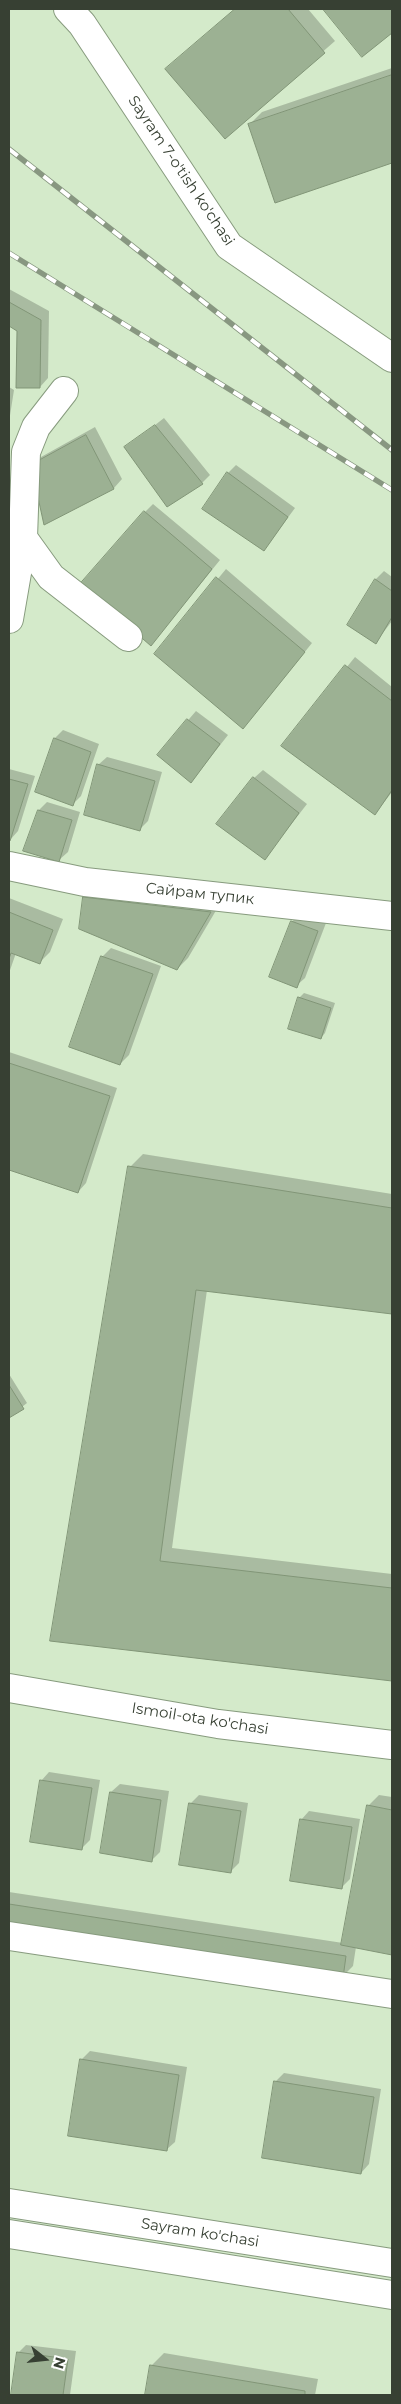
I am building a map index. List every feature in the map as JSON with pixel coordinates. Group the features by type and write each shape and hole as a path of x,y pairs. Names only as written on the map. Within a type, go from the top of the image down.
{"street":[{"name":"Sayram 7-o'tish ko'chasi","path":"68,9 82,24 229,246 392,358"},
{"path":"9,619 23,538 26,452 36,428 64,391"},
{"path":"23,538 51,577 128,637"},
{"name":"Сайрам тупик","path":"9,866 85,882 392,916"},
{"name":"Ismoil-ota ko'chasi","path":"9,1688 218,1724 392,1745"},
{"path":"9,1936 392,1994"},
{"name":"Sayram ko'chasi","path":"9,2203 392,2263"},
{"name":"Sayram ko'chasi","path":"9,2234 392,2294"}],"building":[{"path":"235,9 288,9 325,53 225,139 165,69"},
{"path":"323,9 392,9 392,33 362,57"},
{"path":"392,75 392,163 275,203 248,124"},
{"path":"9,302 41,320 40,388 16,388 17,331 9,326"},
{"path":"155,425 203,484 167,507 124,447"},
{"path":"86,435 114,489 44,525 31,465"},
{"path":"227,472 288,517 264,551 202,509"},
{"path":"144,511 212,569 151,646 80,584"},
{"path":"216,577 305,652 243,729 154,654"},
{"path":"375,579 392,591 392,617 376,644 347,625"},
{"path":"345,665 392,701 392,790 375,815 281,746"},
{"path":"187,719 220,744 191,783 157,755"},
{"path":"54,738 91,752 73,806 35,792"},
{"path":"97,764 155,781 140,831 84,815"},
{"path":"253,777 299,813 265,860 216,824"},
{"path":"9,779 28,784 10,841 9,841"},
{"path":"38,810 72,820 59,862 23,851"},
{"path":"83,897 211,912 177,970 79,929"},
{"path":"9,912 53,930 40,964 11,953 9,959"},
{"path":"291,921 318,931 297,988 269,977"},
{"path":"101,956 153,974 120,1065 69,1047"},
{"path":"298,997 331,1008 321,1039 288,1029"},
{"path":"9,1063 110,1096 78,1193 9,1170"},
{"path":"128,1166 392,1208 392,1314 196,1290 160,1561 392,1588 392,1681 50,1641"},
{"path":"9,1385 24,1409 9,1418"},
{"path":"40,1780 92,1788 82,1850 30,1842"},
{"path":"110,1792 161,1800 152,1862 100,1853"},
{"path":"189,1803 241,1811 231,1873 179,1865"},
{"path":"367,1805 392,1810 392,1955 341,1945"},
{"path":"300,1819 352,1827 342,1889 290,1881"},
{"path":"9,1904 346,1956 343,1978 9,1927"},
{"path":"80,2059 179,2075 167,2151 68,2136"},
{"path":"274,2081 374,2097 361,2174 262,2158"},
{"path":"17,2352 68,2359 63,2395 11,2395"},
{"path":"150,2365 305,2391 305,2395 145,2395"}],"railway":[{"path":"9,149 392,450"},
{"path":"9,253 392,490"}]}
